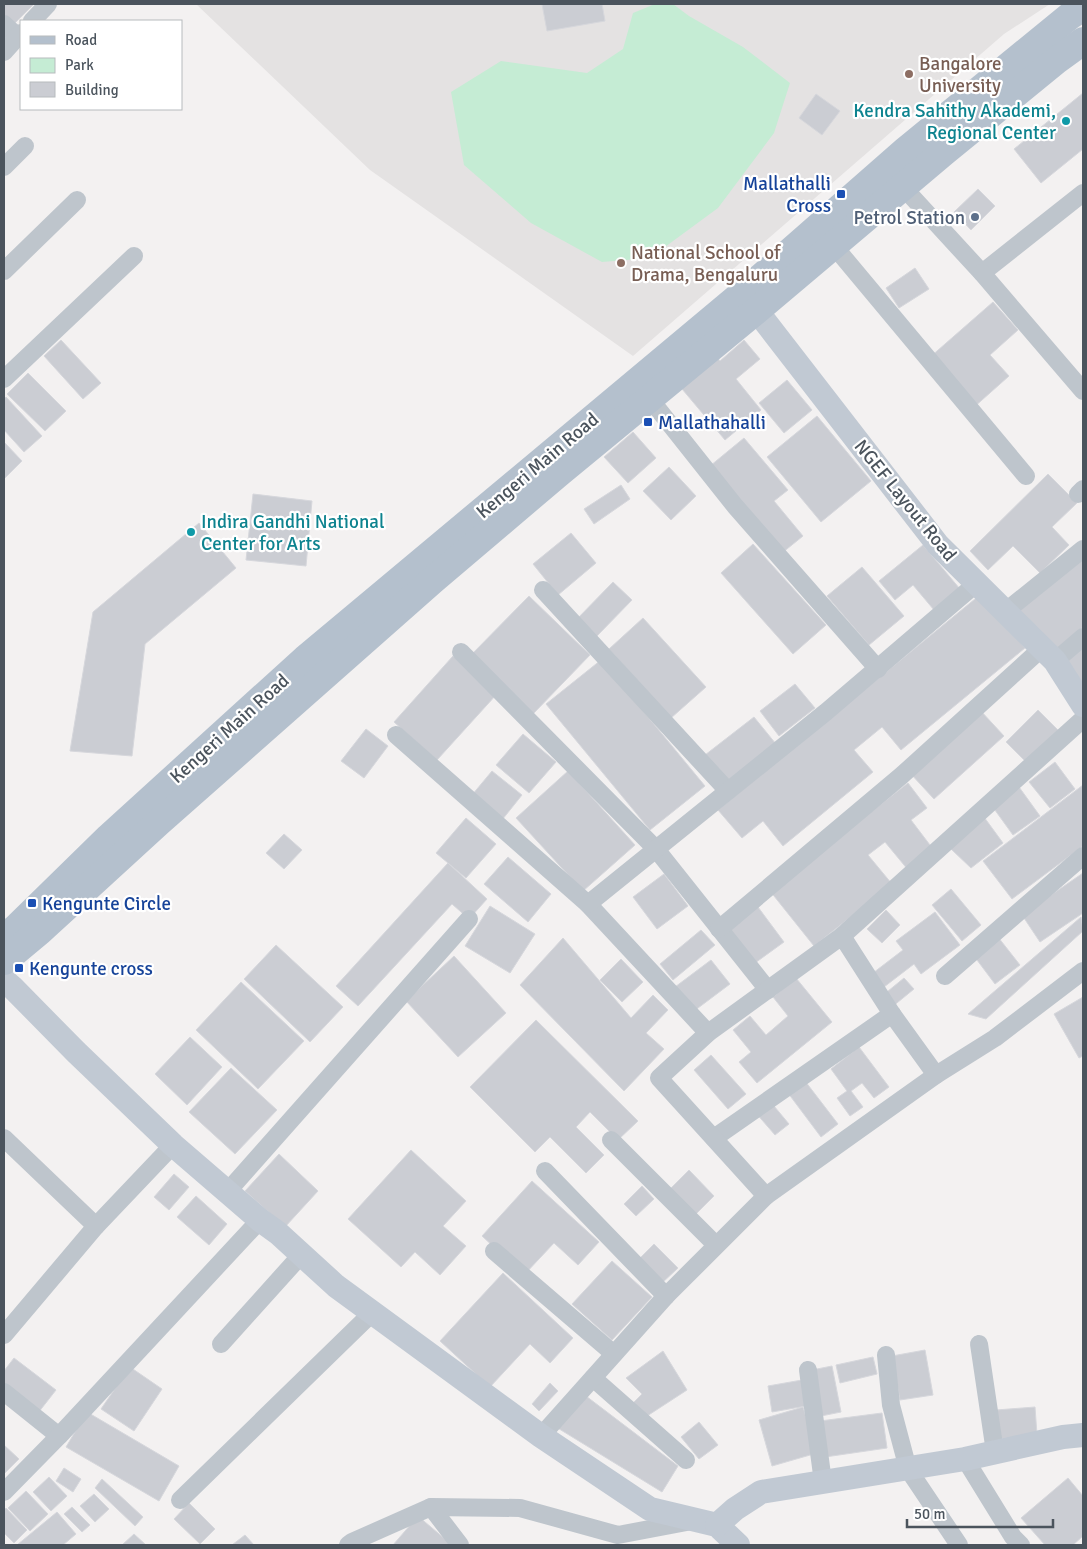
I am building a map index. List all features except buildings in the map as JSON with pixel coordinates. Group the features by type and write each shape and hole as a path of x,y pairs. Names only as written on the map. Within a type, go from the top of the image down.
{"main road":[{"name":"Kengeri Main Road","path":"6,963 158,823 433,580 650,399 750,302 848,202 906,150 1064,21 1083,8"},
{"name":"Kengeri Main Road","path":"6,963 16,928 109,837 305,659 750,302 834,246 903,187 1083,41"}],"street":[{"path":"33,20 48,4"},
{"path":"4,24 20,35 4,52"},
{"path":"4,168 25,146"},
{"path":"903,187 982,273 1083,392"},
{"path":"982,273 1083,193"},
{"path":"4,272 77,200"},
{"path":"834,246 1026,476"},
{"path":"4,379 134,256"},
{"name":"NGEF Layout Road","path":"750,302 938,545 1049,654 1083,705"},
{"path":"650,399 735,506 878,669"},
{"path":"1006,611 1083,549"},
{"path":"588,904 878,669 977,583"},
{"path":"543,590 728,791"},
{"path":"719,928 1049,654 1083,637"},
{"path":"461,652 656,850 768,990"},
{"path":"766,1196 659,1078 708,1033 842,936 1083,719"},
{"path":"396,736 588,904 708,1033"},
{"path":"946,976 1083,856"},
{"path":"228,1191 469,919"},
{"path":"842,936 892,1014 936,1075"},
{"path":"6,963 76,1052 173,1144 260,1220 278,1233 336,1286 541,1436 650,1510 707,1523 738,1545"},
{"path":"541,1436 666,1296 766,1196 936,1075 995,1038 1083,971"},
{"path":"714,1138 892,1014"},
{"path":"4,1138 96,1226"},
{"path":"611,1140 716,1245"},
{"path":"4,1335 96,1226 173,1144"},
{"path":"545,1171 666,1296"},
{"path":"4,1492 59,1436 260,1220"},
{"path":"494,1251 614,1354"},
{"path":"221,1344 302,1254"},
{"path":"180,1500 373,1312"},
{"path":"979,1344 995,1452"},
{"path":"886,1355 891,1406 908,1468 959,1545"},
{"path":"808,1370 823,1482"},
{"path":"593,1378 686,1460"},
{"path":"4,1392 59,1436"},
{"path":"348,1545 431,1507 520,1508 617,1542 707,1523 735,1509 761,1492 965,1459 1063,1437 1083,1435"},
{"path":"965,1459 1013,1537 1020,1545"},
{"path":"431,1507 460,1545"}],"shaded area":[{"name":"National School of Drama, Bengaluru","path":"196,4 1050,4 1004,34 633,356 370,170"}],"green space":[{"path":"655,4 673,4 689,16 743,47 790,83 774,133 718,208 650,258 602,262 531,223 464,165 451,92 501,61 587,73 623,49 633,13"}],"place":[{"name":"Bangalore University","path":"909,74"},
{"name":"Kendra Sahithy Akademi, Regional Center","path":"1066,121"},
{"name":"Mallathalli Cross","path":"841,194"},
{"name":"Petrol Station","path":"975,217"},
{"name":"National School of Drama, Bengaluru","path":"621,263"},
{"name":"Mallathahalli","path":"648,422"},
{"name":"Indira Gandhi National Center for Arts","path":"191,532"},
{"name":"Kengunte Circle","path":"32,903"},
{"name":"Kengunte cross","path":"19,968"}]}
